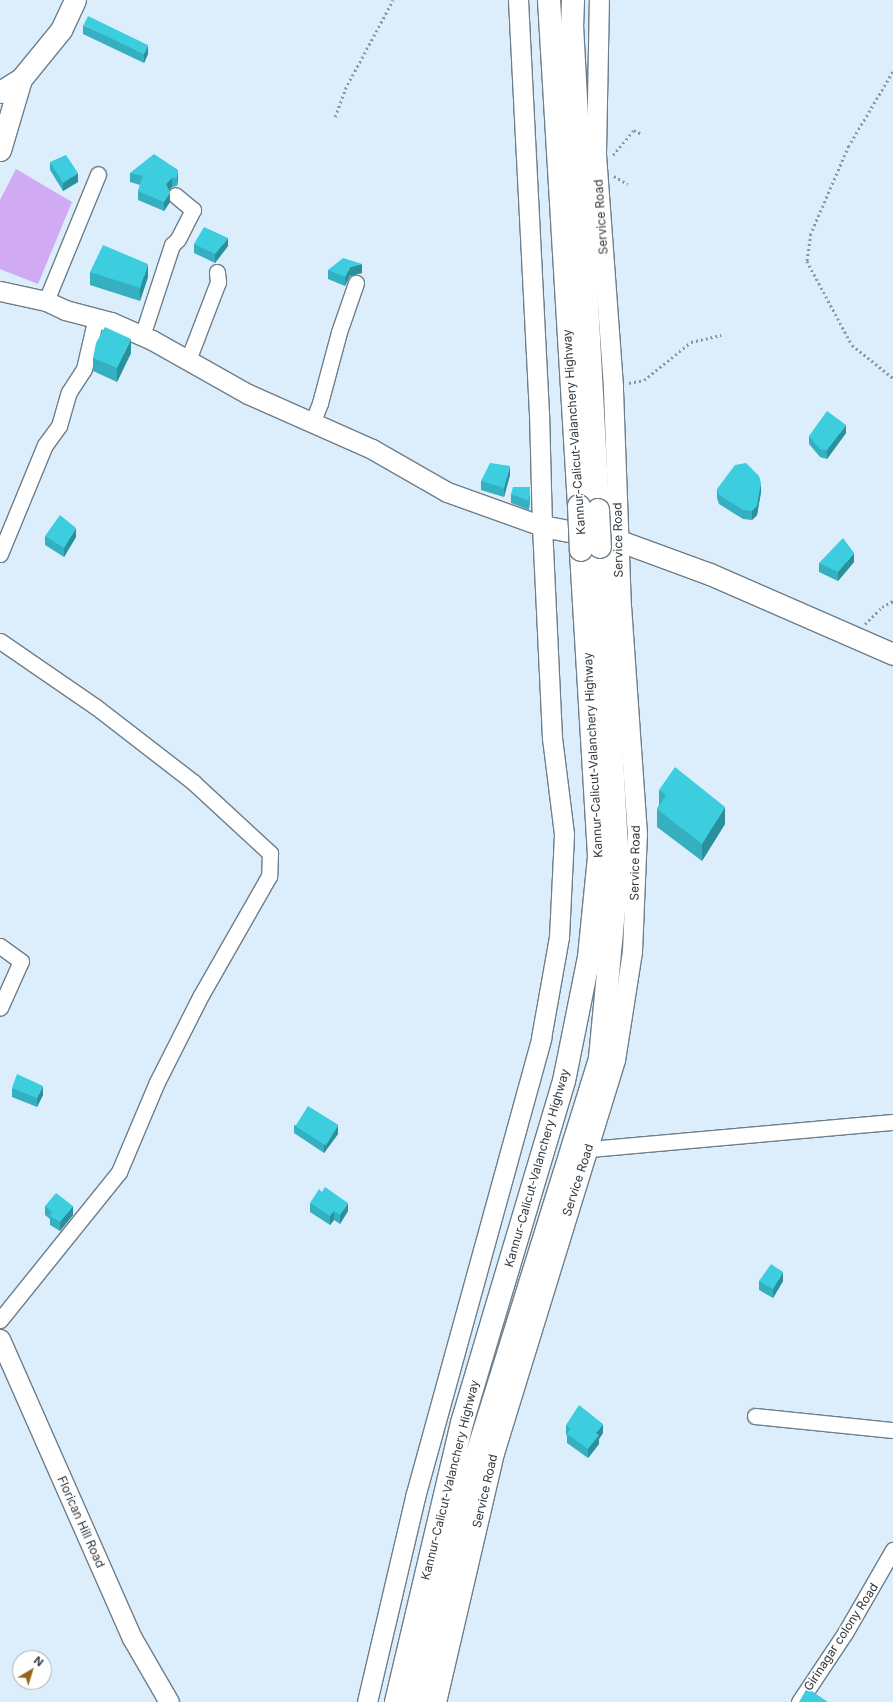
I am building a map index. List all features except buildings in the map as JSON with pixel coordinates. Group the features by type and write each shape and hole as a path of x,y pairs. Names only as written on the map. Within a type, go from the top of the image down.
{"highway":[{"name":"Kannur-Calicut-Valanchery Highway","path":"396,1702 462,1423 564,1081 589,956 599,856 600,546 589,508 549,0"},
{"path":"573,0 572,25 589,508"},
{"path":"418,1702 466,1489 600,1058 618,866 600,546"}],"main road":[{"path":"0,92 22,79 61,30 75,0"},
{"path":"0,150 22,79"},
{"path":"542,526 600,546 710,574 893,654"}],"street":[{"path":"367,1702 415,1497 541,1038 559,937 564,834 552,738 542,526 539,414 518,0"},
{"name":"Service Road","path":"436,1702 494,1453 589,1149 615,1060 632,951 637,834 600,546 613,386 596,152 599,0"},
{"path":"46,301 98,174"},
{"path":"142,336 172,245 178,239 193,210 176,195"},
{"path":"188,360 218,282 217,272"},
{"path":"312,423 320,403 339,332 356,283"},
{"path":"0,291 46,301 66,310 96,317 142,336 248,394 372,449 447,492 542,526"},
{"path":"0,554 45,445 59,426 69,392 84,369 96,317"},
{"path":"0,640 96,707 193,782 270,853 269,876 201,995 157,1082 119,1172 0,1320"},
{"path":"0,946 21,961 0,1008"},
{"path":"589,1149 893,1122"},
{"name":"Florican Hill Road","path":"0,1339 132,1638 169,1702"},
{"path":"755,1416 893,1430"},
{"name":"Girinagar colony Road","path":"799,1702 845,1633 893,1550"}],"path":[{"path":"335,117 345,89 393,0"},
{"path":"893,72 849,146 811,234 807,261 852,345 893,378"},
{"path":"598,168 605,165 634,130 642,134"},
{"path":"613,386 644,380 691,342 721,335"},
{"path":"853,636 882,607 893,601"}],"shaded area":[{"path":"16,169 72,202 38,284 0,269 0,200"}]}
